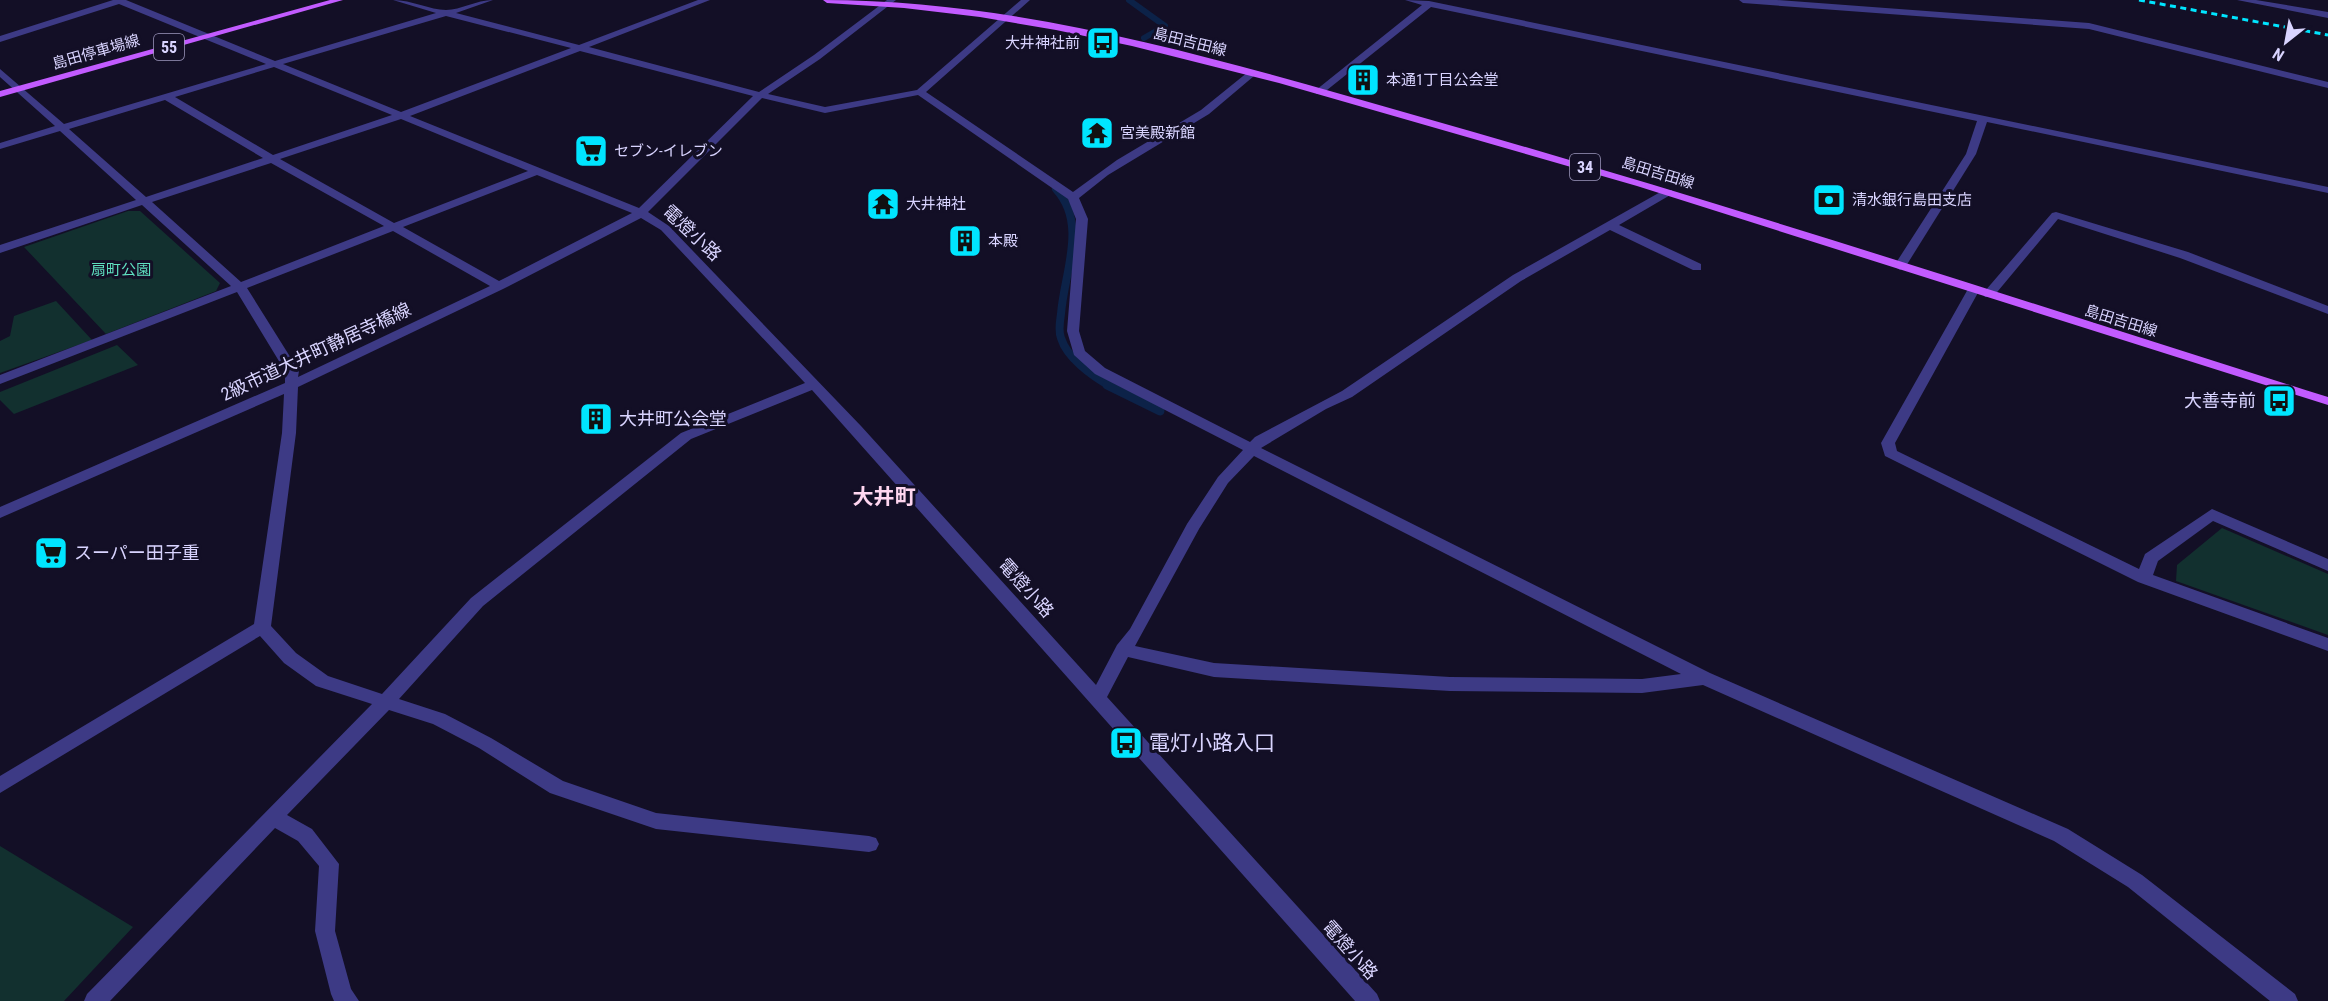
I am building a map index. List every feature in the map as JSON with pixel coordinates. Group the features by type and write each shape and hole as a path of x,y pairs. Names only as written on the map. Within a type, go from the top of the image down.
{"main road":[{"name":"島田停車場線","path":"0,94 339,0"},
{"name":"島田吉田線","path":"826,0 890,1 1098,35 1319,92 1668,192 2328,401"}],"street":[{"name":"電燈小路","path":"120,0 641,213 665,228 856,429 1369,1001"},
{"path":"0,39 120,0"},
{"path":"397,0 825,110 920,92 1026,0"},
{"path":"0,146 489,0"},
{"path":"0,249 400,116 706,0"},
{"path":"1409,0 1416,0"},
{"path":"1409,0 2328,190"},
{"path":"1743,0 2089,26 2133,34 2328,85"},
{"path":"2241,0 2328,15"},
{"name":"2級市道大井町静居寺橋線","path":"0,513 290,386 499,286 641,213 760,95 816,57 890,1"},
{"path":"1319,92 1429,4"},
{"path":"0,72 240,287 292,371 289,433 262,627"},
{"path":"1073,197 1111,166 1204,112 1251,74"},
{"path":"920,92 1073,197 1082,219 1073,331 1079,352 1100,371 1704,678 2061,835 2135,881 2287,1001"},
{"path":"166,96 272,159 499,286"},
{"path":"1900,266 1971,154 1983,119"},
{"path":"0,380 537,171"},
{"path":"1098,697 1123,650 1136,633 1203,509 1223,480 1260,440 1347,394 1517,278 1668,192"},
{"path":"1989,294 2056,215 2184,255 2328,310"},
{"path":"1610,225 1696,267"},
{"path":"1974,289 1888,443 1890,453 2144,578 2328,645"},
{"path":"95,1001 385,702 477,602 686,436 813,385"},
{"path":"2144,578 2151,558 2212,514 2328,565"},
{"path":"262,627 290,658 322,681 440,719 485,743 557,787 656,821 869,844"},
{"path":"0,785 262,627"},
{"path":"1123,650 1214,670 1450,684 1642,686 1704,678"},
{"path":"273,817 305,835 328,864 325,931 342,994 348,1001"}],"green space":[{"name":"扇町公園","path":"128,211 140,211 220,283 216,291 106,334 24,247"},
{"path":"56,301 92,340 0,373 0,341 10,336 14,316"},
{"path":"117,345 138,365 14,414 0,400 0,392"},
{"path":"2222,528 2328,574 2328,635 2176,581 2177,565"},
{"path":"0,846 133,927 64,1001 0,1001"}],"waterway":[{"path":"1129,0 1165,26 1144,38"},
{"path":"1056,189 1066,203 1071,218 1072,233 1072,249 1063,298 1060,335 1074,359 1088,372 1110,386"},
{"path":"1107,385 1160,411"}],"railway":[{"path":"2139,0 2328,35"}],"place":[{"name":"大井神社前","path":"1103,43"},
{"name":"本通1丁目公会堂","path":"1363,80"},
{"name":"宮美殿新館","path":"1097,133"},
{"name":"セブン-イレブン","path":"591,151"},
{"name":"清水銀行島田支店","path":"1829,200"},
{"name":"大井神社","path":"883,204"},
{"name":"本殿","path":"965,241"},
{"name":"大善寺前","path":"2279,401"},
{"name":"大井町公会堂","path":"596,419"},
{"name":"スーパー田子重","path":"51,553"},
{"name":"電灯小路入口","path":"1126,743"}],"district":[{"name":"大井町","path":"884,497"}]}
